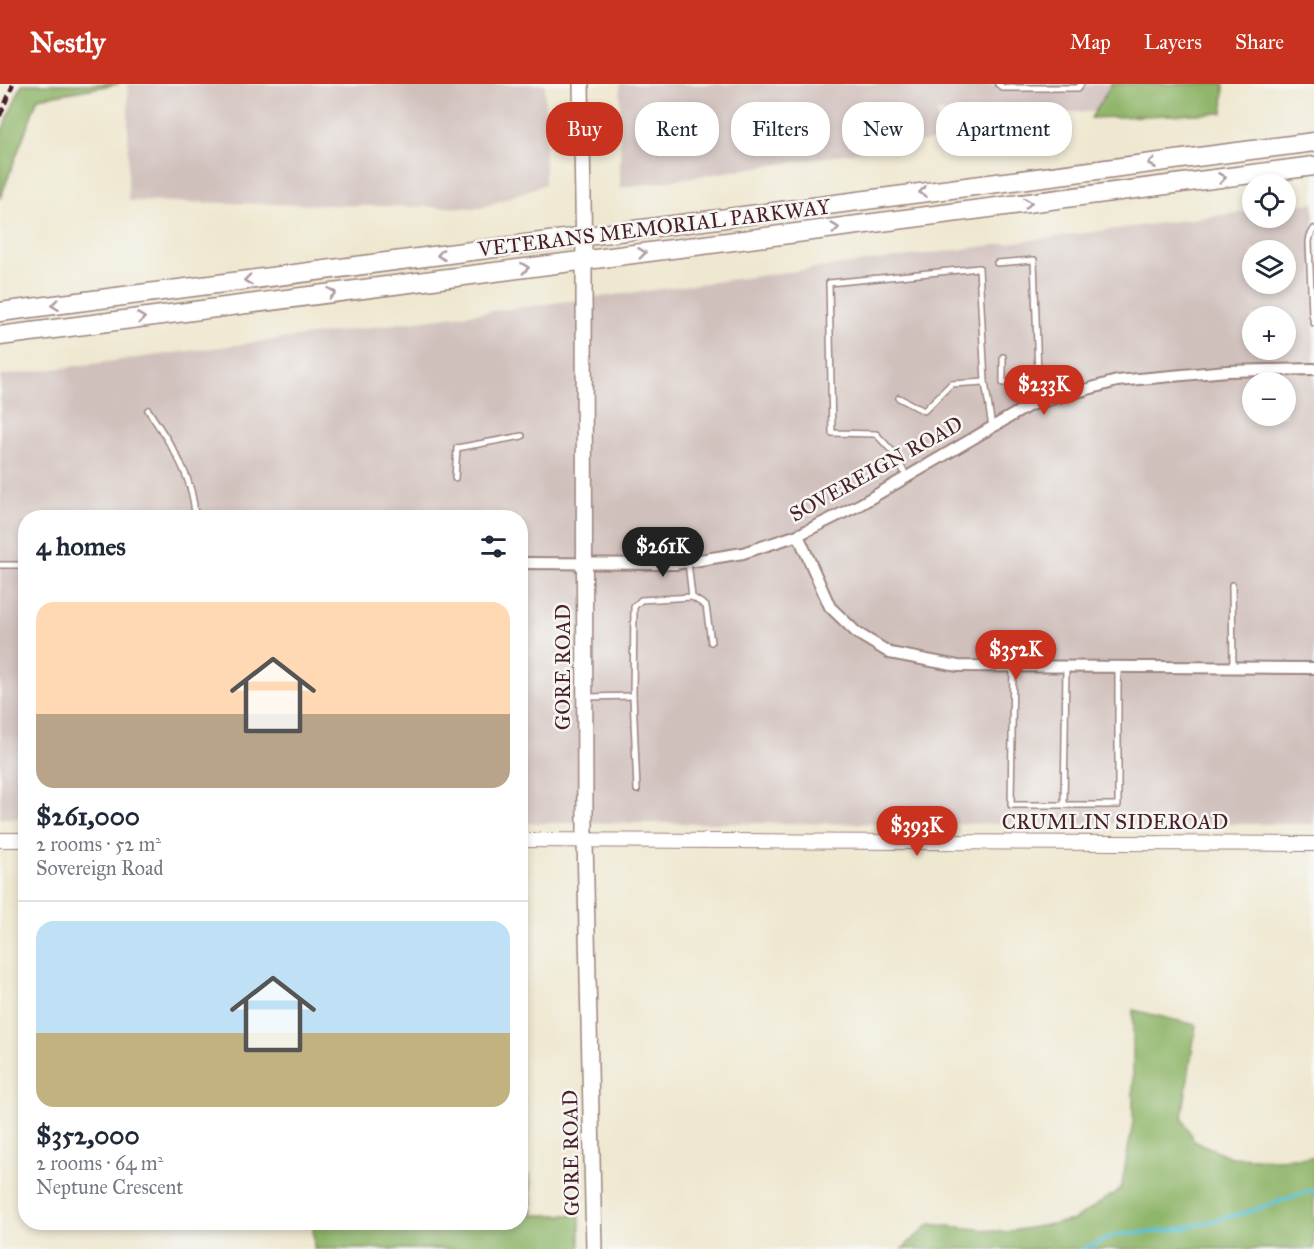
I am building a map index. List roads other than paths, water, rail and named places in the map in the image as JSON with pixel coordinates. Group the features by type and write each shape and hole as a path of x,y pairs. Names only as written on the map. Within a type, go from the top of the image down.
{"highway":[{"name":"VETERANS MEMORIAL PARKWAY","path":"0,312 1314,142"},
{"name":"VETERANS MEMORIAL PARKWAY","path":"0,336 1314,166"}],"main road":[{"name":"GORE ROAD","path":"581,84 584,260 585,840 594,1249"}],"street":[{"name":"SOVEREIGN ROAD","path":"528,563 675,564 743,553 798,535 860,505 1030,405 1117,381 1227,371 1314,369"},
{"path":"798,535 830,607 857,633 890,653 958,666 1314,668"},
{"path":"0,840 18,840"},
{"name":"CRUMLIN SIDEROAD","path":"528,840 1314,844"}],"lane":[{"path":"998,84 1003,88 1078,88 1081,84"},
{"path":"1314,229 1309,242 1314,322"},
{"path":"997,263 1034,260 1039,403"},
{"path":"906,477 893,452 876,434 832,433 829,283 979,268 985,381 992,427"},
{"path":"1003,357 1003,383 1038,378"},
{"path":"899,398 924,411 951,384 985,381"},
{"path":"148,410 183,465 192,490 194,510"},
{"path":"455,478 457,448 522,436"},
{"path":"688,562 692,597"},
{"path":"0,564 18,565"},
{"path":"1232,585 1233,668"},
{"path":"637,790 633,696 633,607 641,600 692,597 705,606 711,642"},
{"path":"1013,666 1011,805 1118,805 1118,667"},
{"path":"1064,805 1066,667"},
{"path":"584,697 633,696"}],"waterway":[{"path":"1083,1249 1115,1235 1180,1229 1248,1212 1314,1191"}],"railway":[{"path":"0,116 13,84"}]}
